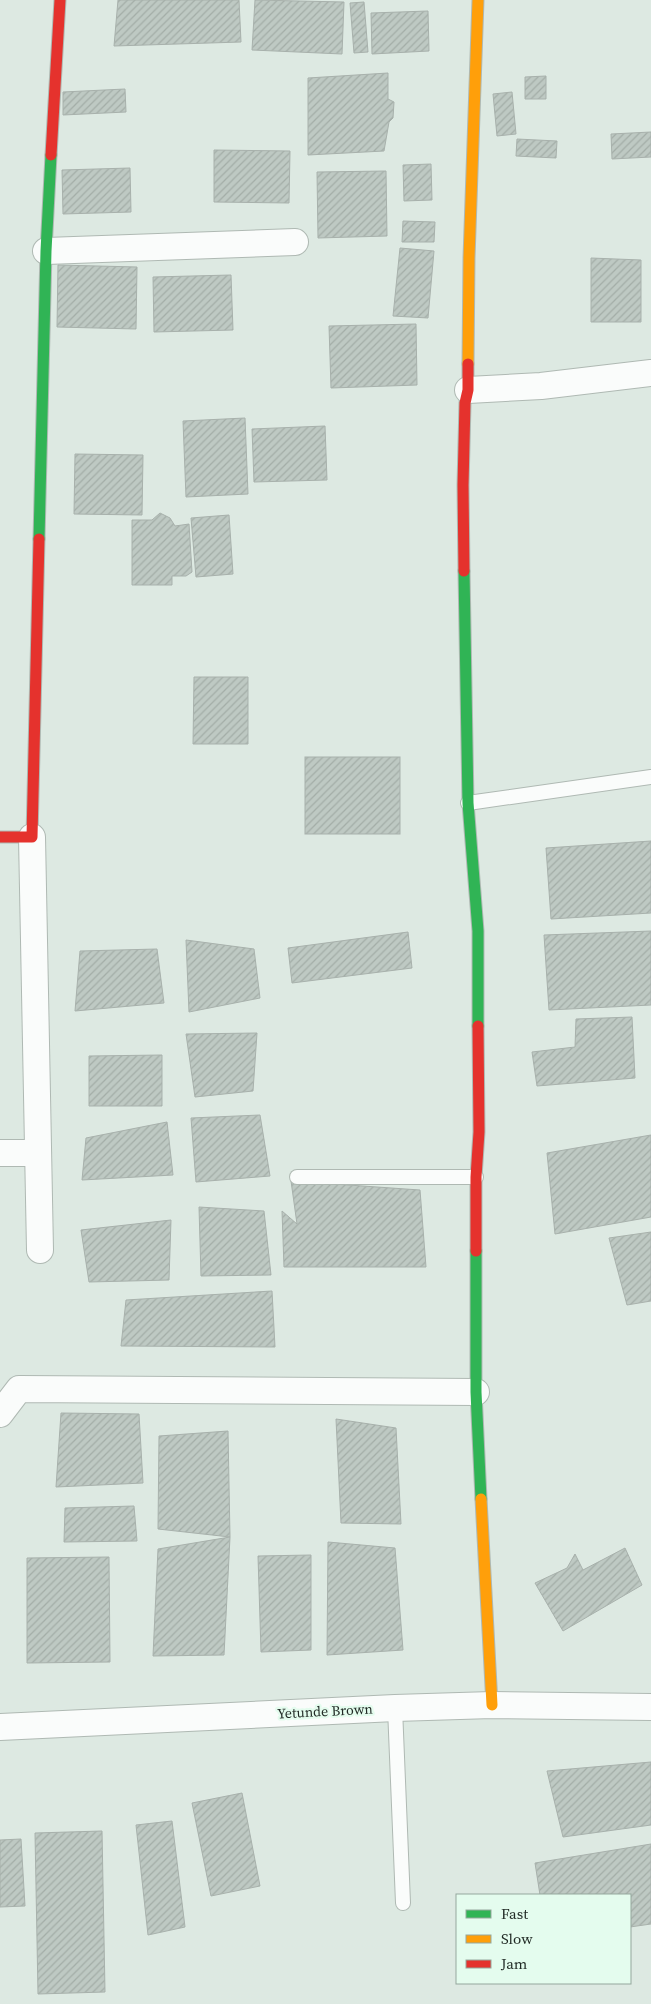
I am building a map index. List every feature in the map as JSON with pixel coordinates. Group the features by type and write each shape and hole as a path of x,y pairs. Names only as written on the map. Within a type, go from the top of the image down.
{"street":[{"path":"40,1250 32,837 46,251 60,0"},
{"path":"478,0 469,258 468,390 465,403 463,485 468,803 478,931 479,1132 476,1177 476,1392 492,1705"},
{"path":"46,251 295,242"},
{"path":"468,390 541,386 651,373"},
{"path":"0,837 32,837"},
{"path":"0,1153 38,1153"},
{"path":"0,1414 19,1389 476,1392"},
{"name":"Yetunde Brown","path":"0,1728 395,1708 492,1705 651,1707"}],"lane":[{"path":"468,803 651,777"},
{"path":"297,1177 476,1177"},
{"path":"395,1708 403,1903"}],"building":[{"path":"118,0 239,0 241,42 114,46"},
{"path":"255,0 344,2 342,54 252,50"},
{"path":"364,2 368,52 354,53 350,3"},
{"path":"428,11 429,51 372,54 371,13"},
{"path":"388,73 388,99 394,102 393,118 389,122 384,151 308,155 308,78"},
{"path":"546,76 546,99 525,99 525,77"},
{"path":"125,89 126,112 63,115 63,92"},
{"path":"512,92 516,134 497,136 493,94"},
{"path":"651,132 651,157 612,159 611,134"},
{"path":"517,139 557,141 556,158 516,156"},
{"path":"214,150 290,151 289,203 214,202"},
{"path":"431,164 432,200 404,201 403,165"},
{"path":"130,168 131,212 63,214 62,170"},
{"path":"386,171 387,236 318,238 317,172"},
{"path":"403,221 435,222 434,242 402,242"},
{"path":"400,248 434,251 428,318 393,316"},
{"path":"591,258 641,260 641,322 591,322"},
{"path":"58,265 137,267 136,329 57,327"},
{"path":"231,275 233,330 154,332 153,277"},
{"path":"416,324 417,385 331,388 329,326"},
{"path":"245,418 248,494 186,497 183,421"},
{"path":"325,426 327,480 254,482 252,429"},
{"path":"75,454 143,455 142,515 74,514"},
{"path":"160,513 170,518 175,526 189,524 192,572 186,576 172,576 172,585 132,585 132,520 152,520"},
{"path":"229,515 233,574 196,577 191,518"},
{"path":"194,677 248,677 248,744 193,744"},
{"path":"305,757 400,757 400,834 305,834"},
{"path":"651,841 651,913 551,919 546,848"},
{"path":"651,931 651,1005 549,1010 544,935"},
{"path":"408,932 412,968 292,983 288,948"},
{"path":"186,940 254,949 260,998 189,1012"},
{"path":"157,949 164,1003 75,1011 80,951"},
{"path":"632,1017 635,1078 537,1086 532,1052 575,1047 576,1019"},
{"path":"257,1033 253,1091 195,1097 186,1034"},
{"path":"162,1055 162,1106 89,1106 89,1056"},
{"path":"260,1115 270,1176 196,1182 191,1118"},
{"path":"167,1122 173,1175 82,1180 86,1138"},
{"path":"651,1135 651,1217 555,1234 547,1153"},
{"path":"291,1181 420,1190 426,1267 284,1267 282,1211 297,1224"},
{"path":"199,1207 264,1211 271,1275 201,1276"},
{"path":"171,1220 169,1280 89,1282 81,1230"},
{"path":"651,1232 651,1301 627,1305 609,1238"},
{"path":"272,1291 275,1347 121,1346 126,1300"},
{"path":"61,1413 139,1414 143,1483 56,1487"},
{"path":"336,1419 396,1428 401,1524 341,1523"},
{"path":"228,1431 230,1537 158,1529 159,1436"},
{"path":"134,1506 137,1541 64,1542 65,1508"},
{"path":"230,1537 224,1655 153,1656 158,1549"},
{"path":"328,1542 395,1548 403,1650 327,1655"},
{"path":"625,1548 642,1585 563,1631 535,1583 567,1568 575,1554 583,1570"},
{"path":"311,1555 311,1650 261,1652 258,1556"},
{"path":"109,1557 110,1662 27,1663 27,1558"},
{"path":"651,1762 651,1825 563,1837 547,1771"},
{"path":"242,1793 260,1886 211,1896 192,1803"},
{"path":"172,1821 185,1927 148,1935 136,1825"},
{"path":"102,1831 105,1992 38,1994 35,1833"},
{"path":"21,1839 25,1906 0,1907 0,1840"},
{"path":"651,1844 651,1924 631,1927 631,1894 540,1894 535,1863"}],"traffic: fast":[{"path":"39,539 46,251 51,155"},
{"path":"464,571 468,803 478,931 478,1026"},
{"path":"476,1251 476,1392 481,1499"}],"traffic: slow":[{"path":"468,364 469,258 478,0"},
{"path":"481,1499 492,1705"}],"traffic: jam":[{"path":"51,155 60,0"},
{"path":"464,571 463,485 468,364"},
{"path":"0,837 32,837 39,539"},
{"path":"476,1251 476,1177 479,1132 478,1026"}]}
